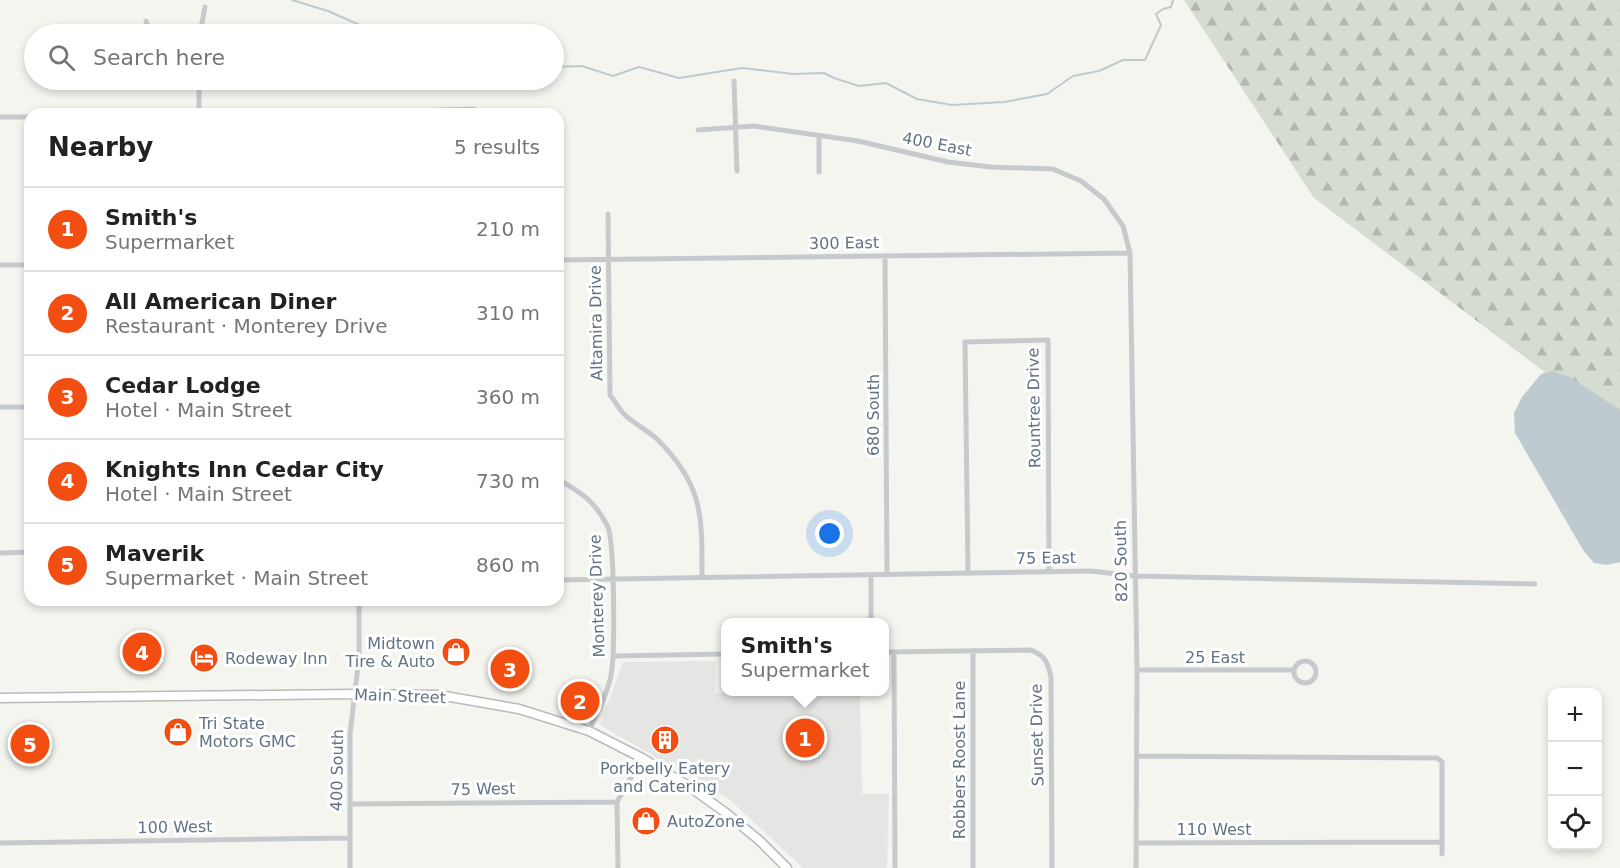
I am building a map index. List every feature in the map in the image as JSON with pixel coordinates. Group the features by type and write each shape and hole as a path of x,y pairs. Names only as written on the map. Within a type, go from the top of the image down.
{"main road":[{"name":"Main Street","path":"0,698 439,695 519,709 589,730 642,758 726,813 760,841 787,868"}],"street":[{"path":"202,24 205,7"},
{"path":"734,81 737,171"},
{"path":"199,90 199,108"},
{"path":"0,117 24,117"},
{"name":"400 East","path":"698,130 754,126 858,141 948,162 1053,170 1081,181 1104,200 1123,226 1130,254"},
{"path":"819,137 819,172"},
{"name":"Altamira Drive","path":"609,214 610,395 623,414 655,437 677,460 694,489 702,524 702,578"},
{"name":"300 East","path":"564,260 1130,254"},
{"name":"820 South","path":"1130,254 1137,670 1136,868"},
{"name":"680 South","path":"885,256 887,574"},
{"path":"0,266 24,265"},
{"name":"Rountree Drive","path":"968,572 965,342 1031,340 1048,340 1049,572"},
{"path":"0,407 24,407"},
{"name":"Monterey Drive","path":"564,483 588,497 609,527 612,580 611,678 589,730"},
{"path":"0,553 24,552"},
{"name":"75 East","path":"564,580 1091,571 1134,576 1534,584"},
{"path":"871,575 871,618"},
{"name":"400 South","path":"350,868 350,734 358,658 359,606"},
{"name":"Sunset Drive","path":"889,652 1031,650 1042,655 1048,663 1051,677 1052,868"},
{"name":"Robbers Roost Lane","path":"973,651 973,868"},
{"path":"894,652 895,868"},
{"path":"613,656 721,654"},
{"path":"1305,661 1312,663 1316,673 1313,680 1303,683 1297,680 1294,670 1298,664 1305,661"},
{"name":"25 East","path":"1137,670 1294,670"},
{"path":"1137,756 1437,758 1442,762 1442,854"},
{"path":"618,868 617,801 642,758"},
{"name":"75 West","path":"350,804 617,801"},
{"name":"100 West","path":"0,843 350,838"},
{"name":"110 West","path":"1137,843 1442,842"}],"shaded area":[{"path":"1553,371 1570,377 1620,410 1620,562 1607,565 1594,563 1583,550 1515,433 1514,413 1522,397 1541,374"},
{"path":"715,661 715,693 721,693 721,696 860,696 862,794 889,794 887,868 803,868 730,800 600,725 623,662"}],"green space":[{"path":"1184,0 1620,0 1620,429 1314,198"}],"waterway":[{"path":"292,0 328,11 357,24"},
{"path":"564,67 582,66 613,76 639,67 679,78 742,68 793,74 824,73 859,86 886,83 917,99 952,105 1004,102 1047,94 1073,76 1099,71 1123,60 1145,60 1161,25 1156,14 1171,7 1173,0"}],"place":[{"name":"Knights Inn Cedar City","path":"142,652"},
{"name":"Midtown Tire & Auto","path":"456,652"},
{"name":"Rodeway Inn","path":"204,658"},
{"name":"Cedar Lodge","path":"510,669"},
{"name":"All American Diner","path":"580,701"},
{"name":"Tri State Motors GMC","path":"178,732"},
{"name":"Smith's","path":"805,738"},
{"name":"Porkbelly Eatery and Catering","path":"665,740"},
{"name":"Maverik","path":"30,744"},
{"name":"AutoZone","path":"646,821"}]}
